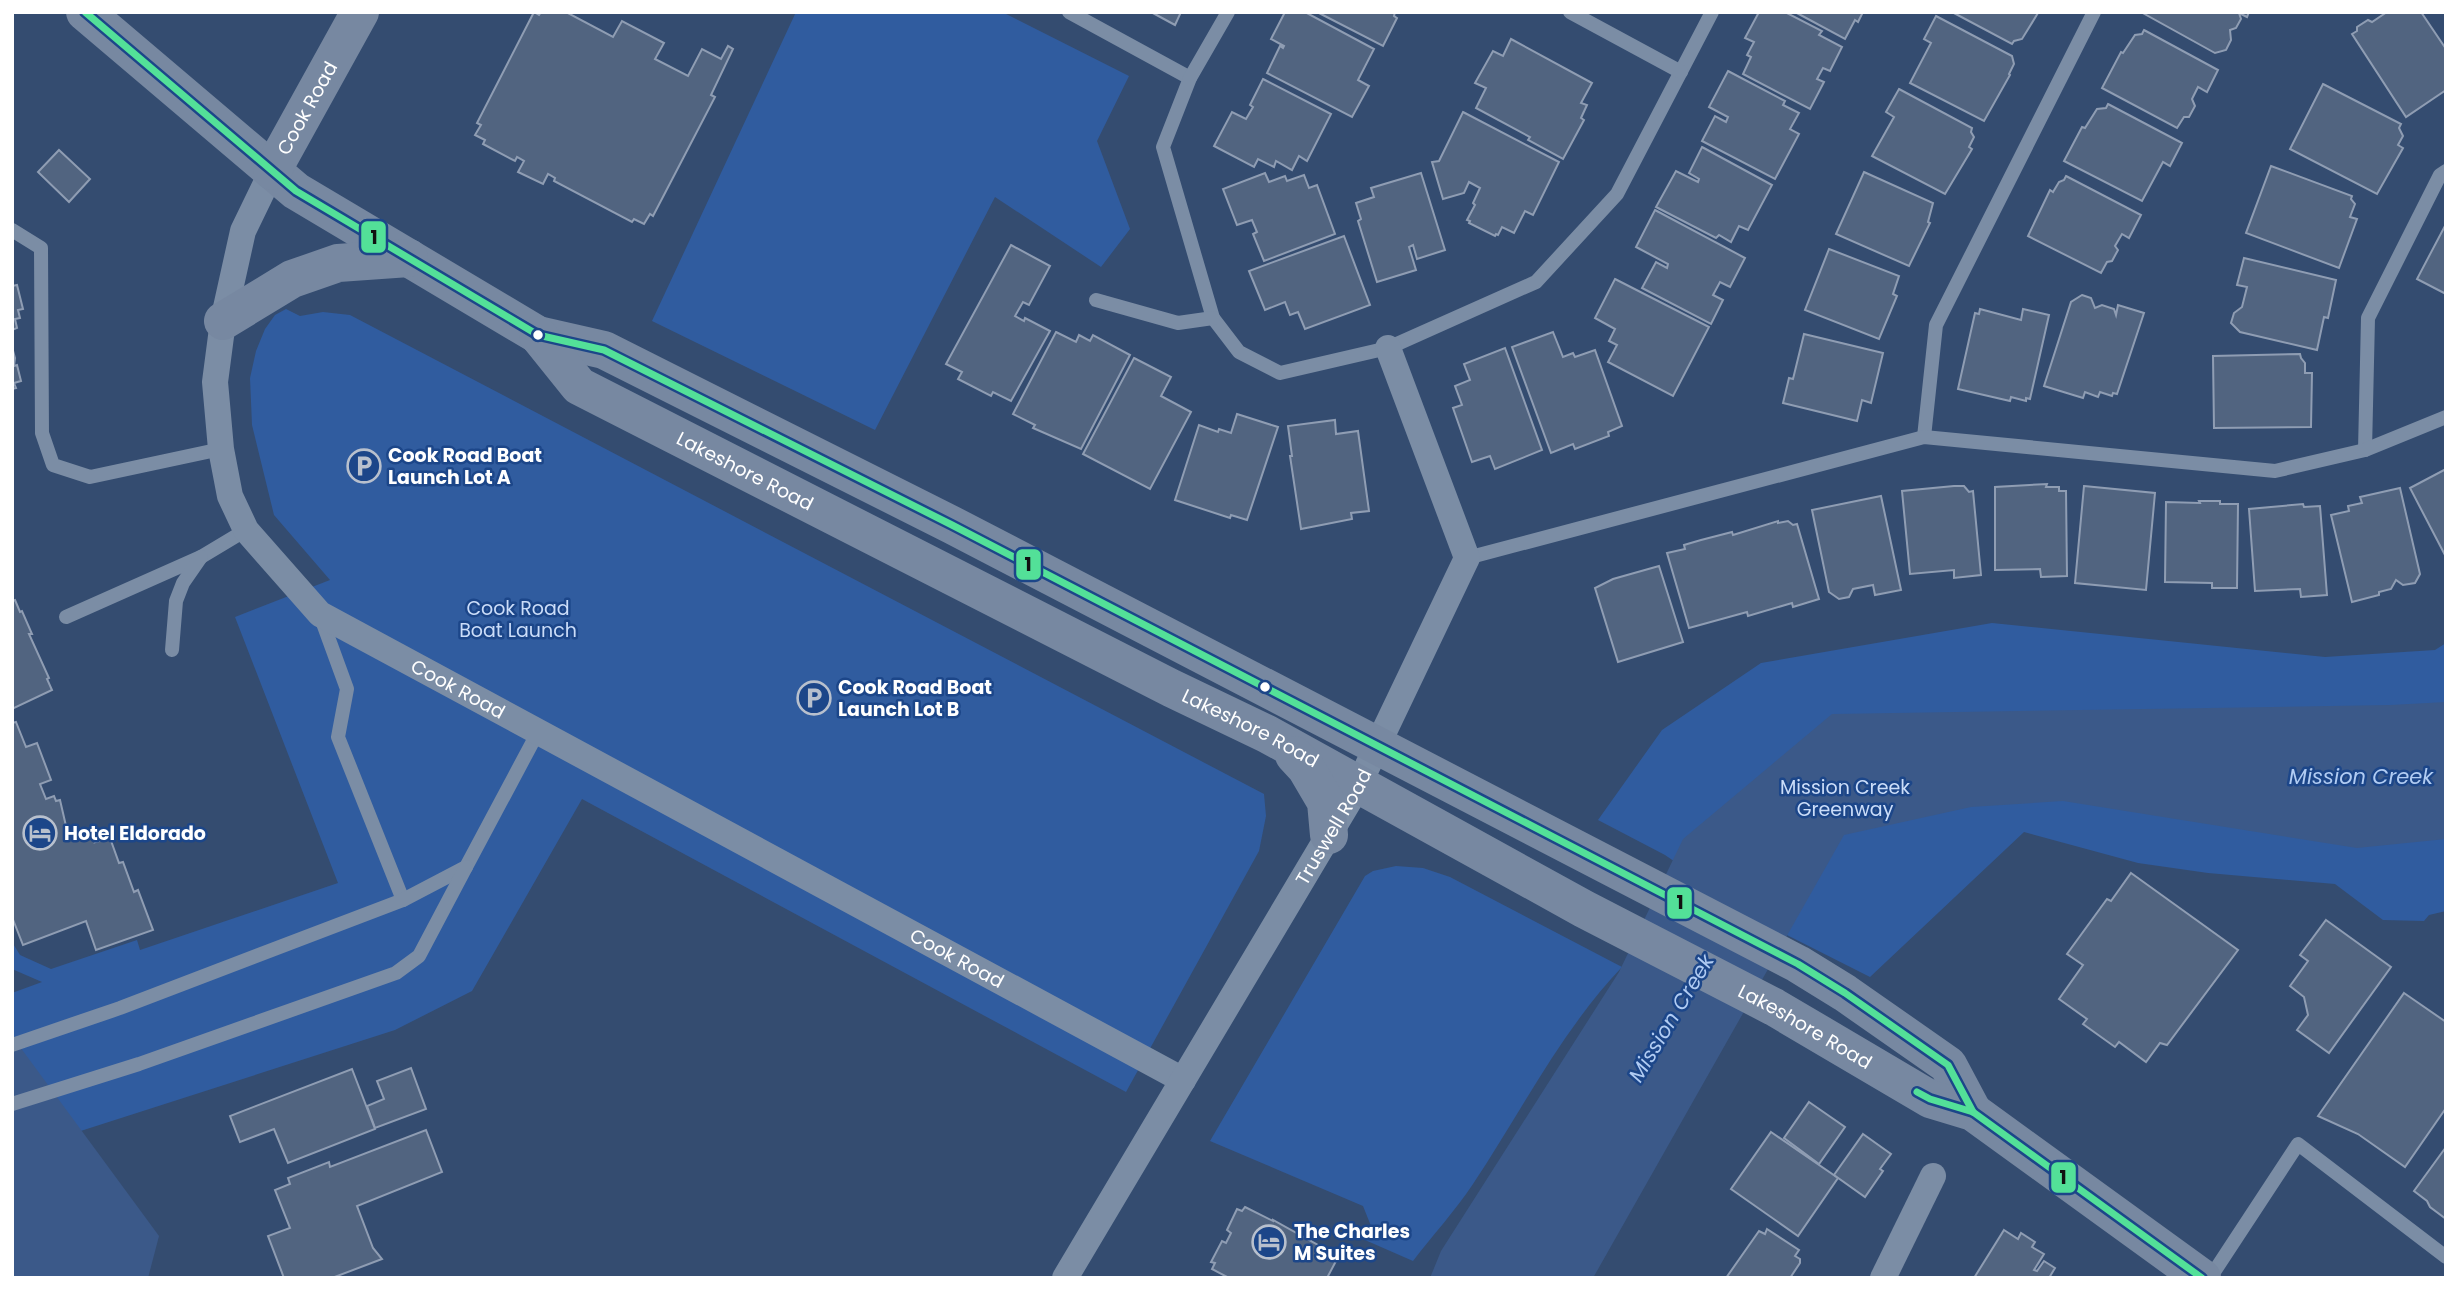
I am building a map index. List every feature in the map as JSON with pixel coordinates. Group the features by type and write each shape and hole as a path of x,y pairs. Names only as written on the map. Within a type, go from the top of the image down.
{"main road":[{"name":"Lakeshore Road","path":"85,12 296,191 538,335 604,350 1072,588 1798,964 1845,993 1948,1065 1973,1112"},
{"name":"Cook Road","path":"272,171 360,12"},
{"path":"223,320 292,279 338,263 409,258"},
{"name":"Lakeshore Road","path":"538,335 579,386 1283,743 1584,909 1774,1007 1930,1099 1973,1112 2202,1278"},
{"path":"1050,626 1072,588"},
{"path":"1283,743 1306,768 1326,803 1329,835"}],"street":[{"name":"Cook Road","path":"272,171 243,231 223,320 215,382 221,449 230,496 246,530 320,614 1183,1080"},
{"path":"1388,348 1467,558"},
{"name":"Truswell Road","path":"1065,1278 1358,786 1467,558"},
{"path":"1883,1278 1933,1176"}],"lane":[{"path":"1069,12 1190,78"},
{"path":"1228,12 1190,78 1163,146 1213,318 1239,352 1280,373 1388,348 1536,282 1617,194 1712,12"},
{"path":"1570,12 1681,72"},
{"path":"1924,437 1936,325 2094,12"},
{"path":"2365,450 2368,318 2440,175 2446,171"},
{"path":"12,230 41,248 42,433 53,465 90,477 221,449"},
{"path":"1096,300 1178,323 1213,318"},
{"path":"1467,558 1924,437 2275,471 2365,450 2446,417"},
{"path":"66,617 201,557 246,530"},
{"path":"172,650 176,601 183,583 201,557"},
{"path":"320,614 347,689 338,737 403,900"},
{"path":"12,1104 139,1064 396,973 419,956 538,732"},
{"path":"12,1045 120,1008 403,900 466,867"},
{"path":"2210,1278 2298,1144 2446,1257"}],"green space":[{"path":"796,12 1002,12 1129,76 1097,141 1130,229 1101,267 995,197 875,430 652,321"},
{"name":"Cook Road Boat Launch","path":"286,309 300,316 323,312 350,315 1264,794 1266,816 1259,851 1126,1092 582,799 472,991 395,1030 12,1153 12,993 42,982 12,969 12,942 20,955 51,969 137,940 140,950 338,883 235,617 330,580 274,515 252,425 250,378 256,351 265,329 275,315"},
{"name":"Mission Creek Greenway","path":"1992,623 2325,657 2435,650 2446,643 2446,911 2429,915 2424,921 2383,920 2335,884 2208,873 2138,863 2024,832 1870,977 1769,926 1665,855 1598,820 1662,730 1761,663"},
{"path":"1396,866 1423,868 1450,877 1622,967 1580,1018 1473,1184 1413,1261 1365,1240 1371,1226 1363,1206 1210,1141 1365,876 1373,871"}],"water":[{"name":"Mission Creek","path":"2446,702 2446,839 2357,848 2063,801 1971,807 1844,835 1593,1278 1430,1278 1441,1251 1619,972 1683,839 1832,714"},
{"path":"12,1036 159,1236 148,1278 12,1278"}],"building":[{"path":"534,12 539,15 541,12 566,12 613,37 622,21 664,43 655,59 688,76 702,49 721,59 728,46 733,49 711,95 715,97 653,216 650,214 644,224 634,219 632,222 554,181 555,178 548,174 543,184 518,172 524,161 517,157 515,161 483,144 485,140 475,135 481,125 477,123"},
{"path":"1151,12 1181,12 1175,25"},
{"path":"1285,12 1305,12 1374,49 1358,80 1369,86 1352,117 1267,73 1280,46 1284,46 1271,39"},
{"path":"1317,12 1395,12 1394,16 1397,18 1383,46"},
{"path":"1759,12 1785,12 1822,31 1819,35 1842,47 1830,71 1823,68 1817,79 1824,82 1810,109 1743,74 1751,57 1747,55 1754,42 1745,38"},
{"path":"1795,12 1863,12 1858,22 1855,20 1845,39"},
{"path":"1952,12 2038,13 2022,39 2012,44"},
{"path":"2141,12 2249,12 2247,17 2239,13 2241,19 2236,28 2230,30 2231,40 2226,50 2215,53"},
{"path":"2387,12 2421,12 2446,49 2446,90 2406,117 2352,34 2368,20 2372,22"},
{"path":"1936,16 2012,56 2014,64 2010,75 1984,121 1910,83 1931,43 1924,39"},
{"path":"2144,30 2218,70 2207,92 2198,87 2192,99 2195,106 2189,117 2184,117 2177,128 2102,88 2121,52 2123,53 2135,35 2142,34"},
{"path":"1511,39 1592,83 1581,103 1587,105 1581,118 1584,120 1563,159 1528,140 1530,137 1476,108 1486,88 1475,83 1493,51 1503,56"},
{"path":"1728,71 1785,101 1783,105 1799,113 1790,129 1799,134 1775,179 1702,141 1715,116 1726,122 1728,117 1709,107"},
{"path":"1263,79 1331,114 1307,161 1299,156 1292,170 1276,161 1274,167 1258,159 1254,167 1214,146 1232,112 1246,119"},
{"path":"2323,84 2401,124 2399,128 2403,136 2398,145 2403,148 2377,194 2290,149"},
{"path":"1899,89 1972,128 1974,137 1969,147 1972,149 1945,194 1872,156 1894,117 1886,112"},
{"path":"2108,104 2182,143 2170,166 2163,162 2142,201 2064,161 2082,127 2085,128 2097,109 2106,108"},
{"path":"1463,112 1559,162 1533,215 1525,211 1514,233 1502,227 1495,236 1469,223 1467,220 1480,188 1469,182 1464,193 1443,199 1432,162 1439,161"},
{"path":"1702,147 1772,185 1748,230 1739,226 1731,242 1719,235 1716,238 1656,207 1676,171 1698,182 1699,179 1689,173"},
{"path":"59,150 90,179 69,202 38,172"},
{"path":"2271,166 2352,196 2355,204 2350,217 2357,219 2339,268 2246,233"},
{"path":"1864,172 1933,203 1928,222 1930,223 1909,266 1836,234"},
{"path":"1265,173 1269,182 1285,176 1287,181 1304,175 1309,188 1317,185 1335,234 1264,261 1253,234 1257,232 1252,220 1237,225 1223,189"},
{"path":"1421,173 1445,250 1417,259 1413,245 1409,247 1416,270 1377,282 1358,221 1361,219 1356,203 1374,197 1371,188"},
{"path":"2066,176 2141,215 2129,238 2122,234 2115,246 2118,250 2101,273 2028,236 2050,190 2053,192"},
{"path":"1655,210 1745,258 1730,287 1720,282 1713,295 1723,300 1711,324 1642,288 1656,262 1667,268 1668,264 1636,247"},
{"path":"2446,224 2446,294 2417,279"},
{"path":"1344,236 1370,305 1305,329 1298,312 1290,315 1285,302 1265,310 1249,271"},
{"path":"1011,245 1050,266 1029,305 1023,302 1015,316 1024,321 1025,318 1050,331 1011,401 993,392 991,396 958,379 962,372 946,364"},
{"path":"1829,249 1899,276 1893,294 1897,296 1879,339 1805,310"},
{"path":"2244,258 2336,280 2328,318 2324,317 2317,350 2240,332 2231,323 2234,313 2242,307 2247,287 2237,285"},
{"path":"1615,279 1709,327 1673,396 1608,362 1617,345 1609,341 1615,329 1595,318"},
{"path":"17,285 23,309 18,310 20,318 15,319 17,328 12,330 12,286"},
{"path":"2082,295 2091,298 2095,308 2102,305 2114,309 2116,315 2118,305 2144,313 2117,394 2113,393 2112,396 2100,392 2098,397 2085,392 2083,398 2044,386 2071,302"},
{"path":"1980,309 2021,320 2023,309 2049,315 2030,399 2026,398 2026,401 2011,397 2010,401 1958,389 1975,313 1979,314"},
{"path":"1056,332 1076,342 1079,335 1090,341 1093,335 1130,355 1081,449 1033,428 1035,425 1013,414"},
{"path":"1553,332 1563,357 1573,353 1575,357 1595,350 1622,426 1608,432 1609,436 1575,449 1573,444 1551,453 1512,347"},
{"path":"1804,334 1883,353 1871,403 1862,400 1857,421 1783,403 1789,378 1793,379"},
{"path":"12,347 14,366 17,365 21,381 14,383 16,388 12,389"},
{"path":"1505,348 1542,450 1495,469 1490,456 1472,462 1453,408 1462,405 1455,386 1470,380 1464,364"},
{"path":"2300,354 2305,363 2305,373 2312,373 2311,427 2214,428 2213,356"},
{"path":"1134,358 1171,377 1161,396 1191,412 1150,489 1083,454"},
{"path":"1237,414 1278,427 1247,520 1231,515 1230,518 1175,500 1199,425 1218,432 1219,429 1231,433"},
{"path":"1335,420 1336,434 1358,431 1369,511 1351,513 1352,519 1301,529 1288,426"},
{"path":"2446,469 2446,557 2410,488"},
{"path":"2047,484 2046,487 2059,487 2059,491 2066,491 2067,576 2041,577 2040,569 1995,570 1995,487"},
{"path":"1964,486 1969,492 1973,491 1981,575 1954,578 1954,570 1910,574 1902,491"},
{"path":"2084,486 2155,493 2146,590 2075,583"},
{"path":"2400,488 2420,574 2415,583 2403,585 2396,580 2391,589 2379,592 2379,595 2352,602 2331,515 2349,511 2348,506 2362,503 2360,497"},
{"path":"1881,496 1901,590 1875,595 1873,585 1853,589 1849,597 1839,599 1829,592 1812,510"},
{"path":"2199,501 2238,504 2237,588 2212,588 2212,583 2165,582 2166,502 2200,503"},
{"path":"2303,504 2304,507 2320,506 2327,595 2301,597 2300,589 2255,591 2249,509"},
{"path":"1778,521 1797,524 1819,599 1793,607 1792,603 1748,616 1747,612 1689,628 1667,553 1685,549 1684,545 1701,540 1732,532 1733,535"},
{"path":"1659,566 1683,642 1618,662 1595,588 1613,579"},
{"path":"15,600 32,634 29,634 52,690 12,709 12,601"},
{"name":"Hotel Eldorado","path":"16,722 26,747 37,743 51,780 40,784 46,799 54,796 56,801 60,800 69,839 78,837 81,829 100,837 96,842 110,838 119,863 123,862 134,892 138,890 153,930 96,950 86,921 23,945 12,917 12,723"},
{"path":"2131,873 2238,950 2167,1045 2160,1043 2146,1062 2119,1042 2115,1047 2083,1024 2087,1019 2059,999 2083,965 2067,954 2107,899 2111,901"},
{"path":"2326,920 2391,967 2329,1053 2297,1030 2308,1015 2304,997 2290,986 2308,961 2300,955"},
{"path":"2404,993 2446,1022 2446,1108 2405,1167 2358,1134 2318,1116"},
{"path":"411,1068 426,1109 375,1128 367,1106 384,1099 377,1081"},
{"path":"352,1069 375,1129 288,1163 274,1129 240,1142 230,1116"},
{"path":"1809,1102 1845,1127 1819,1164 1784,1138"},
{"path":"426,1130 442,1172 357,1206 373,1248 382,1259 332,1278 284,1278 268,1236 290,1228 275,1190 290,1184 288,1178 329,1162 330,1167"},
{"path":"1771,1132 1838,1178 1798,1236 1731,1189"},
{"path":"1863,1134 1891,1154 1865,1197 1834,1175"},
{"path":"2446,1147 2446,1219 2414,1191"},
{"name":"The Charles M Suites","path":"1245,1207 1334,1254 1332,1258 1336,1261 1327,1278 1229,1278 1212,1269 1215,1263 1211,1262 1222,1241 1226,1243 1231,1233 1227,1230 1237,1209 1242,1211"},
{"path":"1767,1229 1799,1250 1795,1256 1800,1259 1800,1263 1790,1278 1726,1278 1759,1231 1765,1234"},
{"path":"2004,1230 2018,1239 2021,1233 2035,1242 2032,1247 2044,1254 2034,1270 2037,1271 2044,1261 2055,1268 2049,1278 1974,1278"}],"transit line":[{"name":"1","path":"85,12 296,191 538,335 604,350 952,525 1798,964 1845,993 1948,1065 1973,1112"},
{"name":"1","path":"1917,1092 1930,1099 1973,1112 2202,1278"}],"place":[{"name":"Cook Road Boat Launch Lot A","path":"364,466"},
{"name":"Cook Road Boat Launch Lot B","path":"814,698"},
{"name":"Hotel Eldorado","path":"40,833"},
{"name":"The Charles M Suites","path":"1269,1242"}]}
